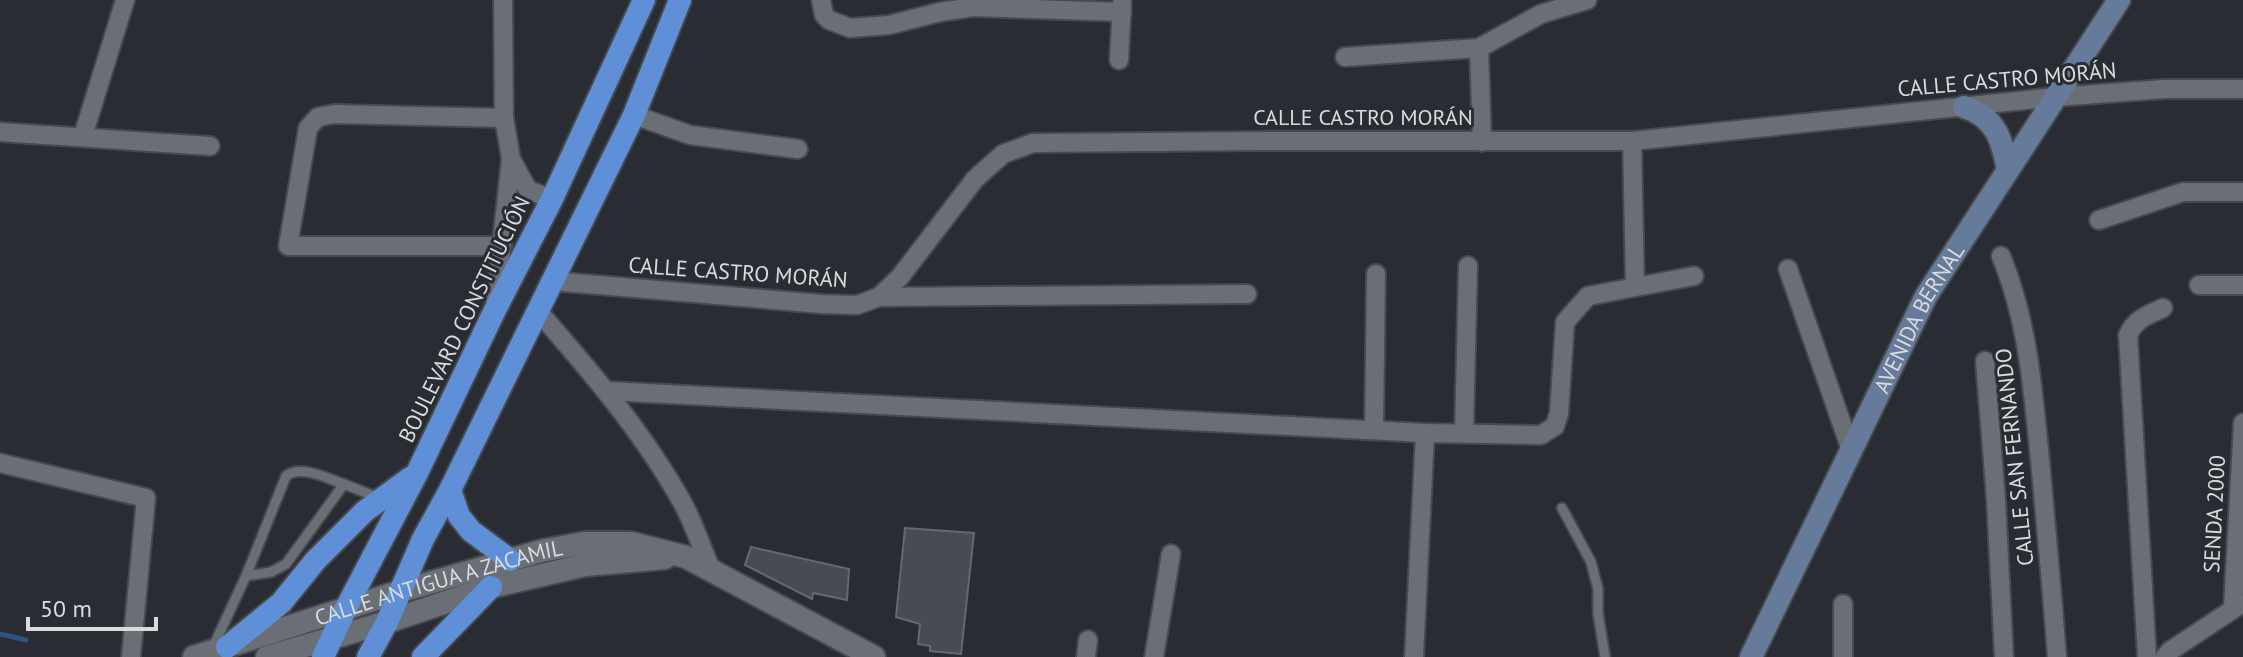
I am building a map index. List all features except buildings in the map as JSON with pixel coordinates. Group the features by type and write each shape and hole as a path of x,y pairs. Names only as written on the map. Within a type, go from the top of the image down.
{"highway":[{"name":"BOULEVARD CONSTITUCIÓN","path":"328,648 552,199 644,0"},
{"path":"368,657 387,622 423,539 634,115 680,0"},
{"path":"210,652 281,603 315,561 365,511 417,473"},
{"path":"450,490 459,516 471,531 510,560"},
{"path":"423,657 491,587"}],"main road":[{"name":"AVENIDA BERNAL","path":"1756,653 1926,296 2119,0"},
{"path":"1964,107 1975,110 2001,138 2008,170"}],"street":[{"path":"83,136 125,0"},
{"path":"494,312 511,159 504,118 503,0"},
{"path":"821,0 824,15 829,20 850,28 889,25 973,7 1122,6 1119,60"},
{"path":"1345,57 1479,48 1541,14 1587,0"},
{"path":"1479,48 1482,142"},
{"name":"CALLE CASTRO MORÁN","path":"551,281 857,305 879,297 900,277 975,179 1003,154 1033,143 1632,141 2055,97 2165,89 2243,89"},
{"path":"502,246 288,246 308,128 318,117 334,114 504,118"},
{"path":"634,115 690,135 798,149"},
{"path":"0,132 210,146"},
{"path":"1632,141 1635,287"},
{"path":"511,159 528,190 552,199"},
{"path":"2099,220 2183,192 2243,192"},
{"name":"CALLE SAN FERNANDO","path":"2001,256 2025,329 2057,657"},
{"path":"1464,433 1468,266"},
{"path":"1788,269 1851,450"},
{"path":"1374,430 1376,274"},
{"path":"608,391 1425,433 1541,435 1555,426 1559,413 1565,322 1588,296 1694,276"},
{"path":"2199,285 2243,285"},
{"path":"879,297 1247,294"},
{"path":"2147,657 2128,335 2139,320 2163,308"},
{"path":"538,311 608,391 660,464 684,505 711,569"},
{"path":"1985,361 2004,657"},
{"name":"SENDA 2000","path":"2238,606 2243,423"},
{"path":"1414,657 1425,433"},
{"path":"0,463 146,498 131,657"},
{"name":"CALLE ANTIGUA A ZACAMIL","path":"210,652 510,560 584,543 631,543 686,557 874,657"},
{"path":"1154,657 1171,554"},
{"name":"CALLE ANTIGUA A ZACAMIL","path":"267,657 328,648 387,622 491,587 585,565 686,557"},
{"path":"1843,604 1843,657"},
{"path":"2165,657 2238,606"}],"lane":[{"path":"210,652 290,472 298,470 383,499"},
{"path":"246,576 271,572 286,564 344,484"},
{"path":"1562,508 1591,562 1598,589 1598,613 1605,657"}],"waterway":[{"path":"0,634 26,640"}]}
